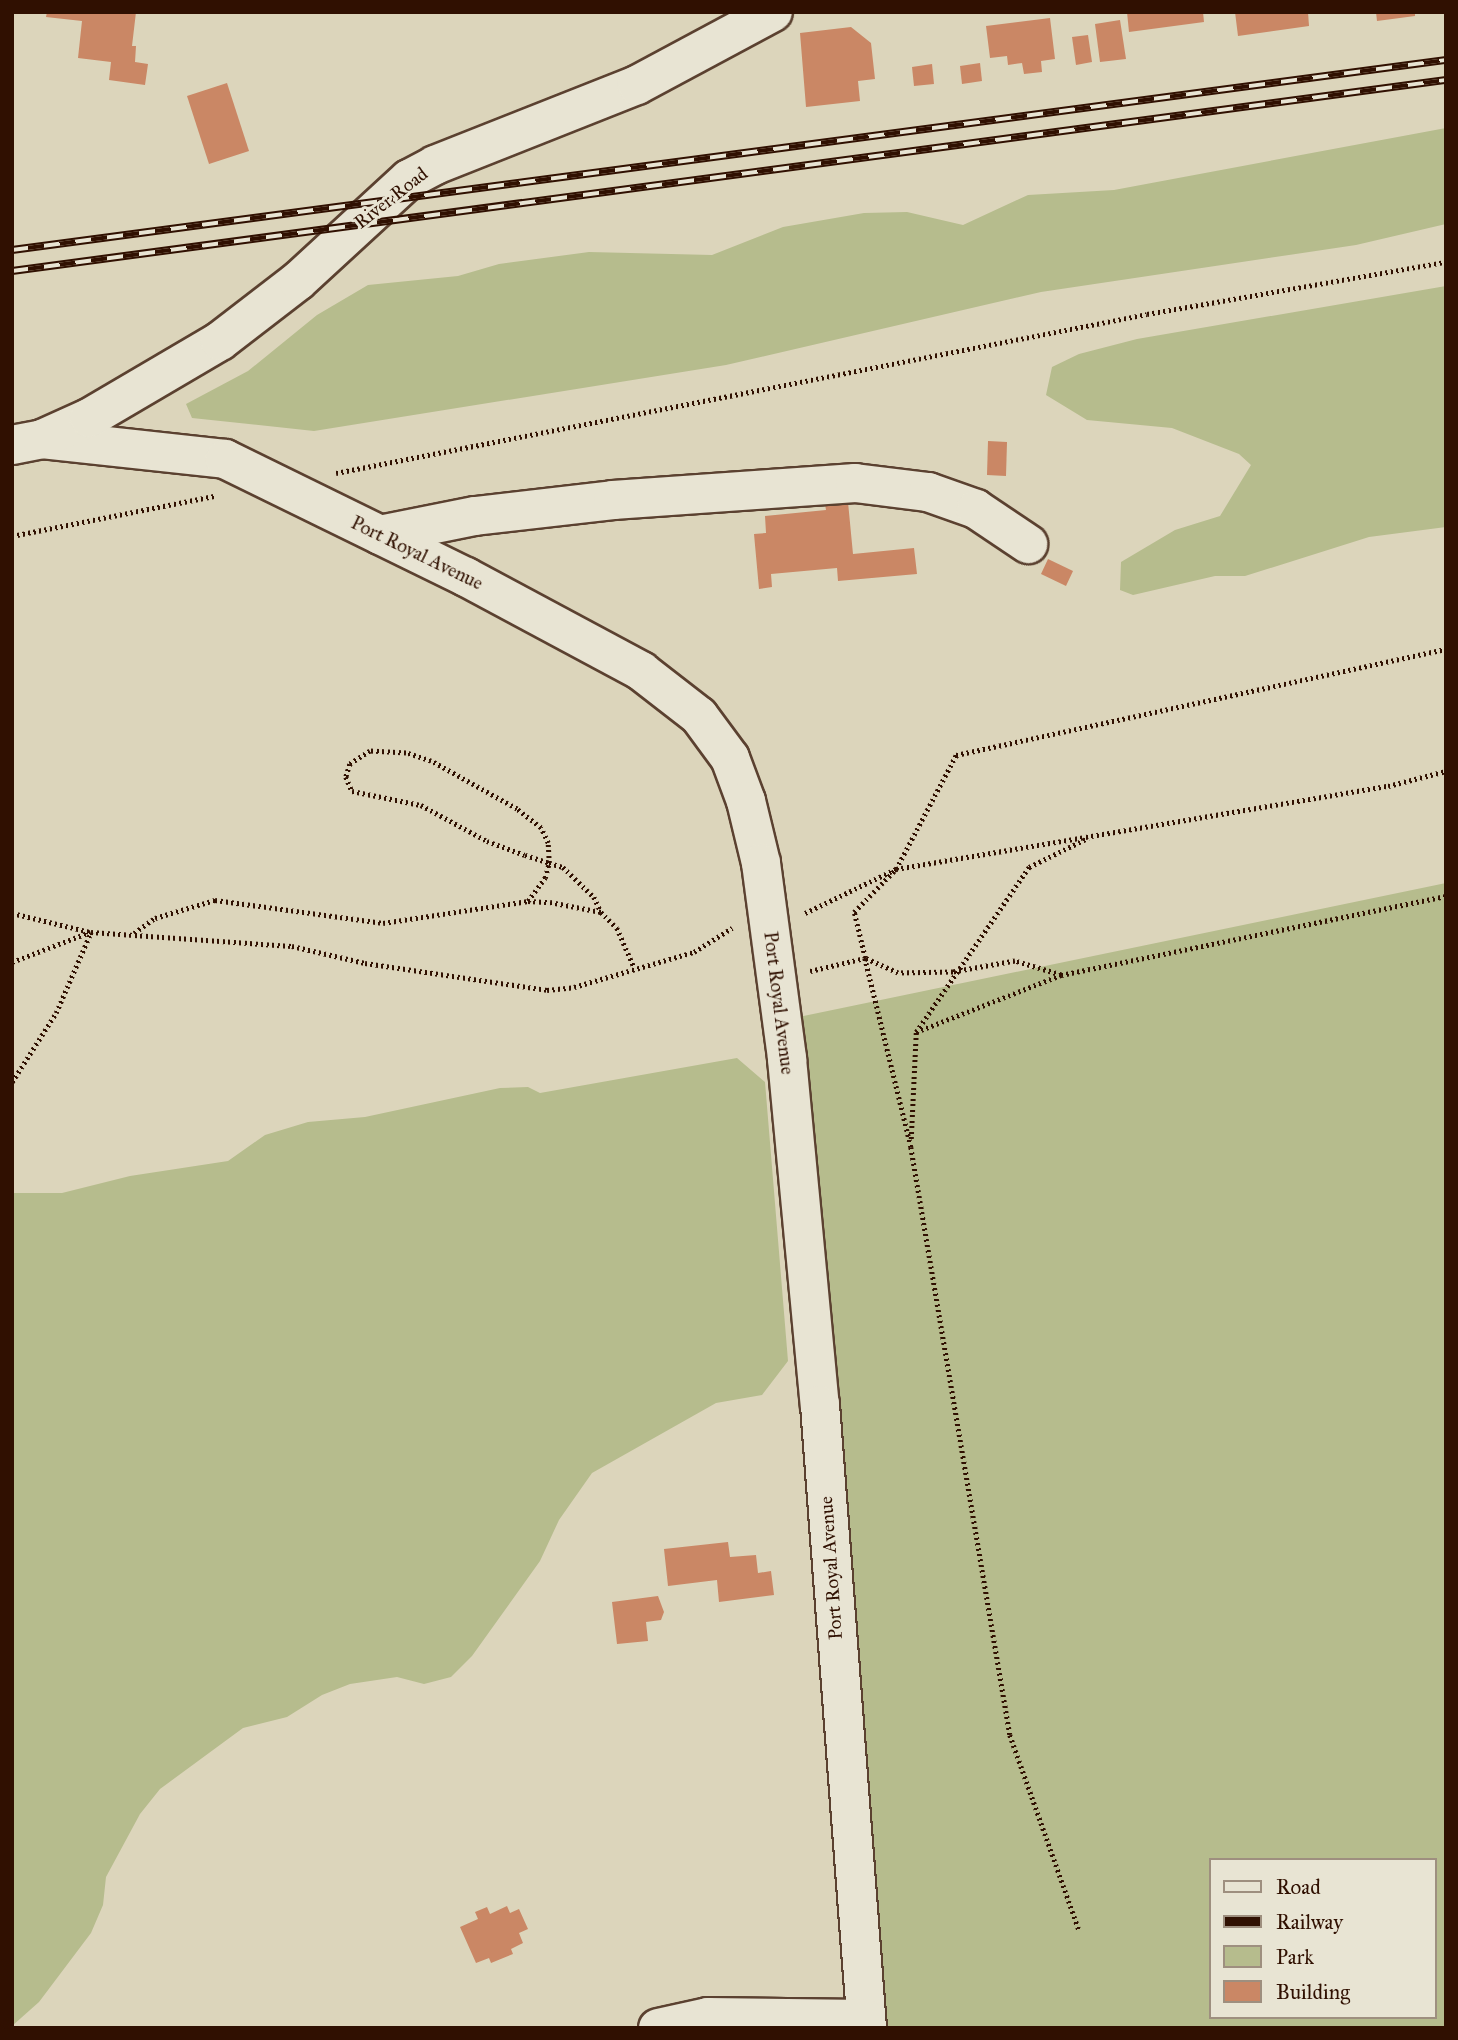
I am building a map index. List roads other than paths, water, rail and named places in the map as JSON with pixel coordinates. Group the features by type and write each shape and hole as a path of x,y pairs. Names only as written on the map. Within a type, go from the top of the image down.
{"street":[{"name":"River Road","path":"27,442 100,411 220,341 298,281 410,179 435,164 638,85 773,12"},
{"name":"Port Royal Avenue","path":"27,442 225,459 380,535 641,671 699,716 730,758 743,792 767,915 775,979 820,1405 867,2023"},
{"path":"380,535 475,516 601,502 855,483 929,492 976,509 1028,544"},
{"path":"658,2028 708,2017 867,2023"}],"railway":[{"path":"12,250 1446,60"},
{"path":"12,271 1446,80"}]}
